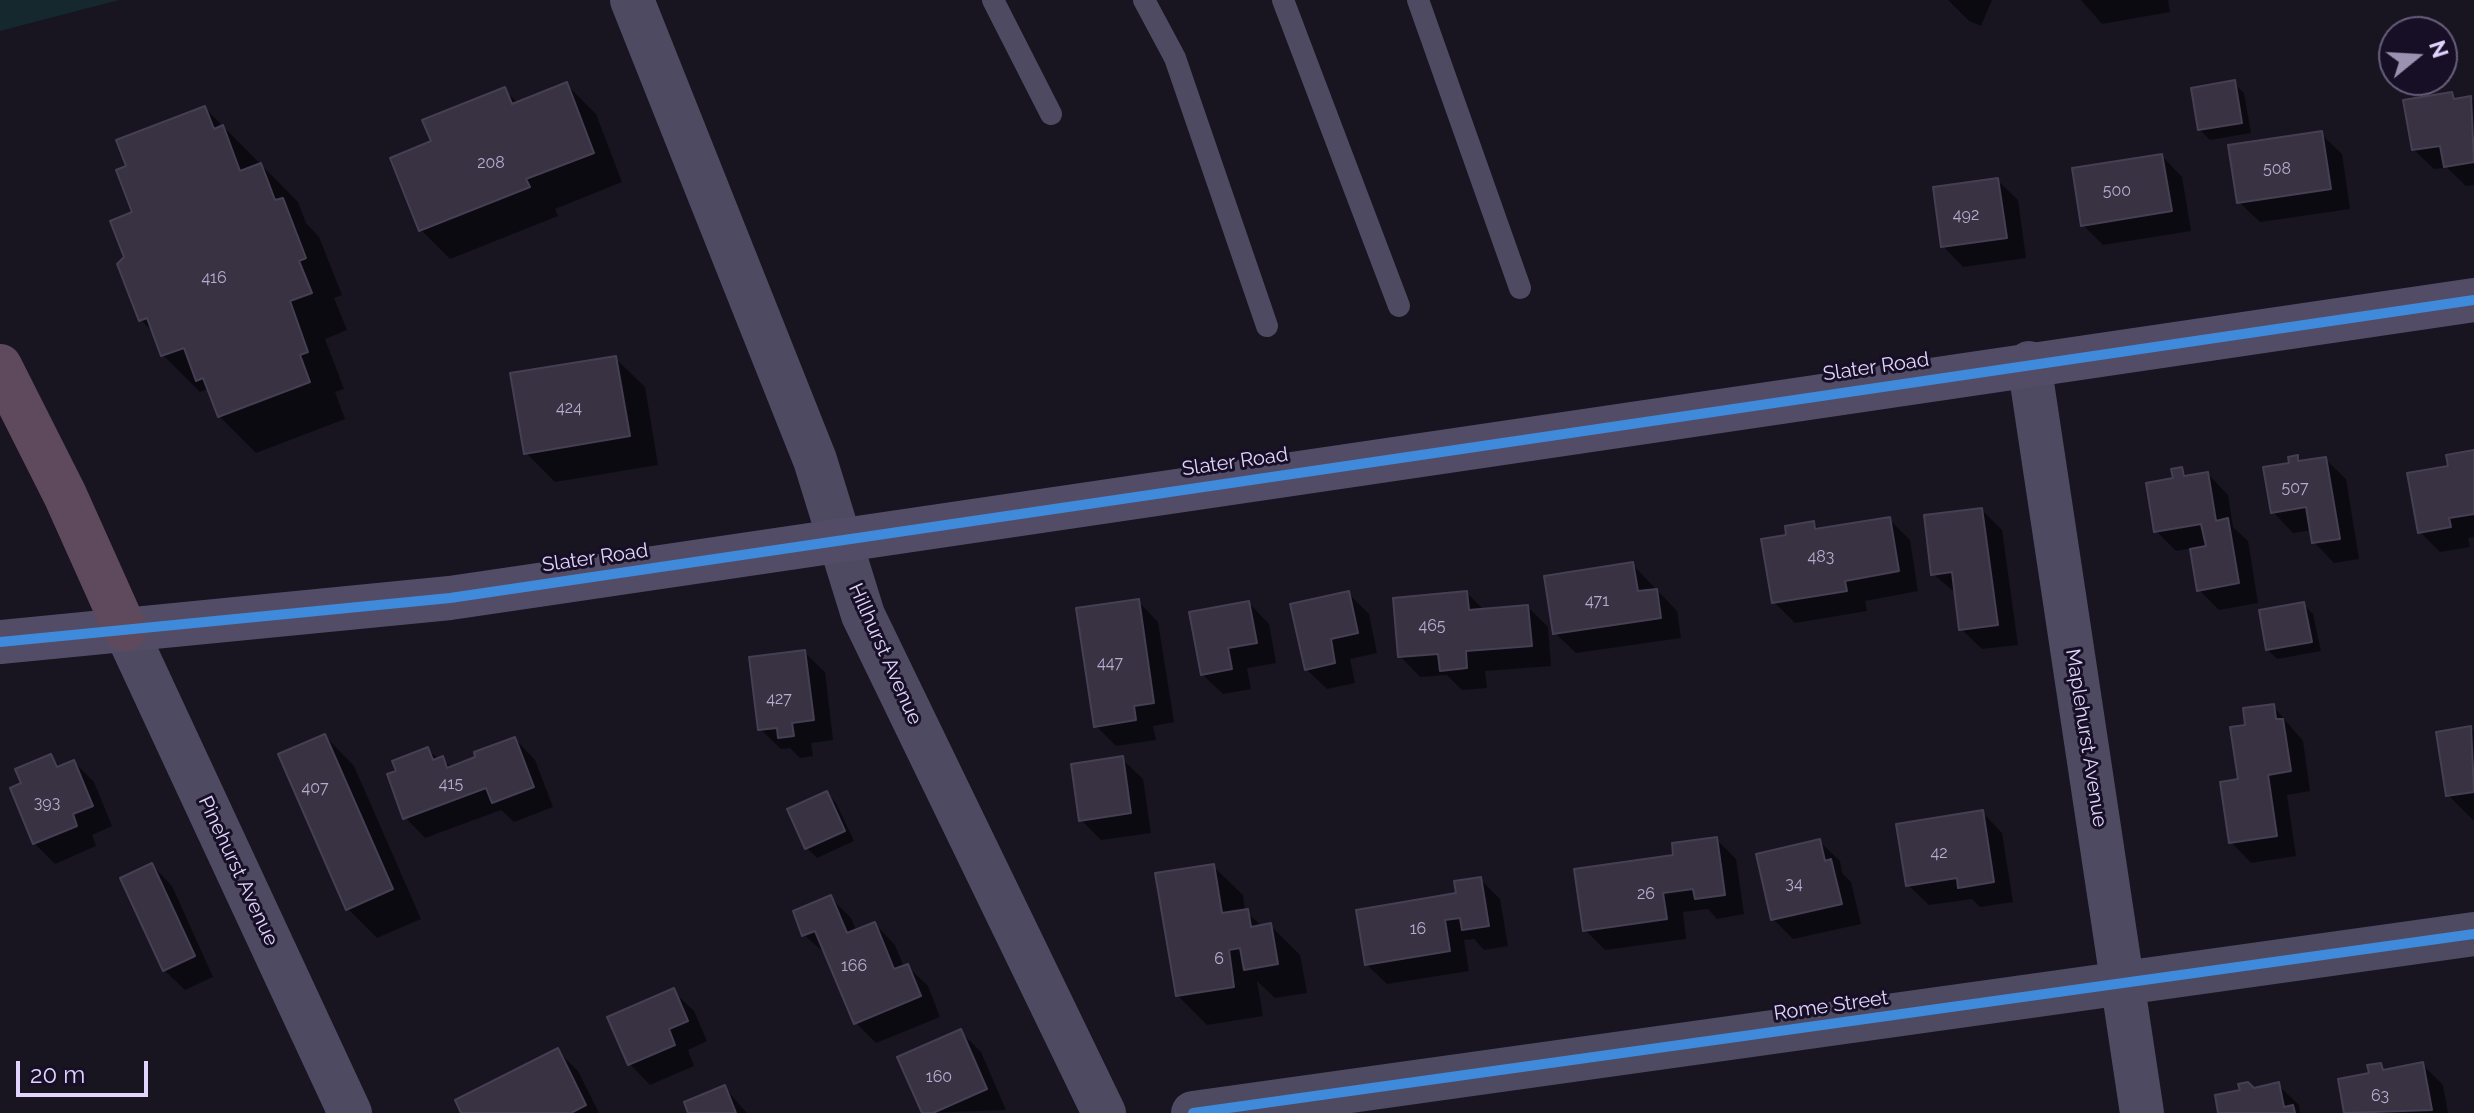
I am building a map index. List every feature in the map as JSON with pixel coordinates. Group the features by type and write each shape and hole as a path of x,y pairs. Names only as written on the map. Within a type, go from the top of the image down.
{"highway":[{"path":"0,366 65,495 125,629"}],"main road":[{"name":"Slater Road","path":"0,642 450,598 2029,363 2474,300"}],"street":[{"name":"Hillhurst Avenue","path":"632,0 815,460 837,540 863,615 1104,1113"},
{"name":"Maplehurst Avenue","path":"2029,363 2142,1113"},
{"name":"Pinehurst Avenue","path":"125,629 350,1113"},
{"name":"Rome Street","path":"1193,1113 2474,934"}],"lane":[{"path":"993,0 1051,114"},
{"path":"1144,0 1175,58 1267,326"},
{"path":"1283,0 1399,306"},
{"path":"1418,0 1520,288"}],"green space":[{"path":"0,0 119,0 0,31"}],"building":[{"path":"2235,80 2242,123 2198,130 2191,88"},
{"path":"567,82 594,153 526,179 530,187 419,231 390,158 431,141 422,120 505,87 512,104"},
{"path":"2428,96 2453,96 2454,99 2471,96 2474,162 2444,167 2440,146 2412,150 2403,100"},
{"path":"205,106 214,129 223,125 240,171 261,163 275,200 283,198 306,258 299,261 312,293 290,301 308,352 300,355 310,382 218,417 203,378 196,381 184,348 161,356 147,318 139,321 117,264 124,257 110,221 132,212 116,170 126,166 116,140"},
{"path":"2322,131 2331,189 2237,203 2228,145"},
{"path":"2162,154 2172,211 2081,226 2072,168"},
{"path":"1998,178 2007,238 1941,247 1933,187"},
{"path":"616,356 630,436 524,454 510,373"},
{"path":"2474,450 2474,514 2449,518 2451,527 2418,533 2407,473 2448,466 2446,455"},
{"path":"2298,455 2298,461 2326,457 2340,539 2312,543 2306,507 2271,513 2263,467 2289,463 2288,457"},
{"path":"2182,467 2184,476 2208,472 2216,521 2228,518 2239,583 2197,591 2190,549 2206,546 2201,524 2154,532 2146,483 2173,478 2171,469"},
{"path":"1982,508 1998,625 1959,630 1952,572 1931,575 1924,515"},
{"path":"1890,517 1899,571 1845,581 1847,591 1772,603 1761,539 1786,535 1785,526 1814,521 1815,529"},
{"path":"1633,562 1638,591 1657,589 1661,618 1553,634 1544,576"},
{"path":"1349,591 1358,633 1331,639 1335,663 1305,670 1290,604"},
{"path":"1467,591 1469,610 1528,605 1532,646 1466,651 1467,668 1440,671 1438,654 1398,657 1393,598"},
{"path":"1139,599 1154,703 1134,706 1136,720 1094,727 1076,608"},
{"path":"1249,601 1257,643 1228,648 1232,669 1201,675 1189,612"},
{"path":"2304,602 2312,642 2266,650 2259,610"},
{"path":"805,650 814,720 792,723 794,736 778,738 777,728 758,730 749,657"},
{"path":"2274,704 2276,719 2283,719 2291,771 2268,775 2277,836 2229,843 2220,782 2238,779 2230,727 2245,725 2243,708"},
{"path":"2471,726 2474,792 2446,796 2436,732"},
{"path":"325,734 393,889 346,910 278,754"},
{"path":"515,737 534,787 492,803 486,788 403,819 387,774 396,771 392,761 428,747 433,760 443,756 447,768 475,757 474,752"},
{"path":"51,754 57,767 74,760 93,806 73,814 77,826 33,844 10,788 21,783 15,769"},
{"path":"1123,756 1131,813 1079,821 1071,764"},
{"path":"827,791 845,831 805,849 787,809"},
{"path":"1983,810 1994,882 1958,888 1957,878 1906,886 1896,824"},
{"path":"1717,837 1725,895 1695,899 1693,889 1663,893 1667,919 1583,931 1574,869 1673,855 1672,843"},
{"path":"1820,839 1825,861 1831,859 1842,904 1771,920 1756,854"},
{"path":"152,863 195,956 163,971 120,878"},
{"path":"1214,864 1222,913 1248,909 1251,927 1271,923 1278,964 1244,970 1240,948 1229,950 1234,987 1176,996 1155,873"},
{"path":"1481,877 1489,926 1462,930 1460,918 1445,920 1450,951 1365,965 1356,910 1456,893 1454,881"},
{"path":"831,895 847,933 875,922 894,969 908,964 921,996 854,1024 815,931 802,936 793,911"},
{"path":"674,988 688,1021 669,1029 675,1045 628,1065 607,1017"},
{"path":"961,1029 987,1089 933,1113 922,1113 897,1057"},
{"path":"558,1048 586,1105 571,1113 461,1113 455,1100"},
{"path":"2423,1062 2432,1110 2344,1113 2338,1079 2369,1073 2367,1065 2381,1063 2383,1070"},
{"path":"2248,1082 2254,1088 2279,1082 2284,1107 2293,1105 2295,1113 2218,1113 2215,1095 2240,1090 2238,1084"},
{"path":"725,1085 736,1113 688,1113 684,1102"}],"cycle path":[{"path":"0,642 450,598 2474,300"},
{"path":"1193,1113 2474,934"}]}
